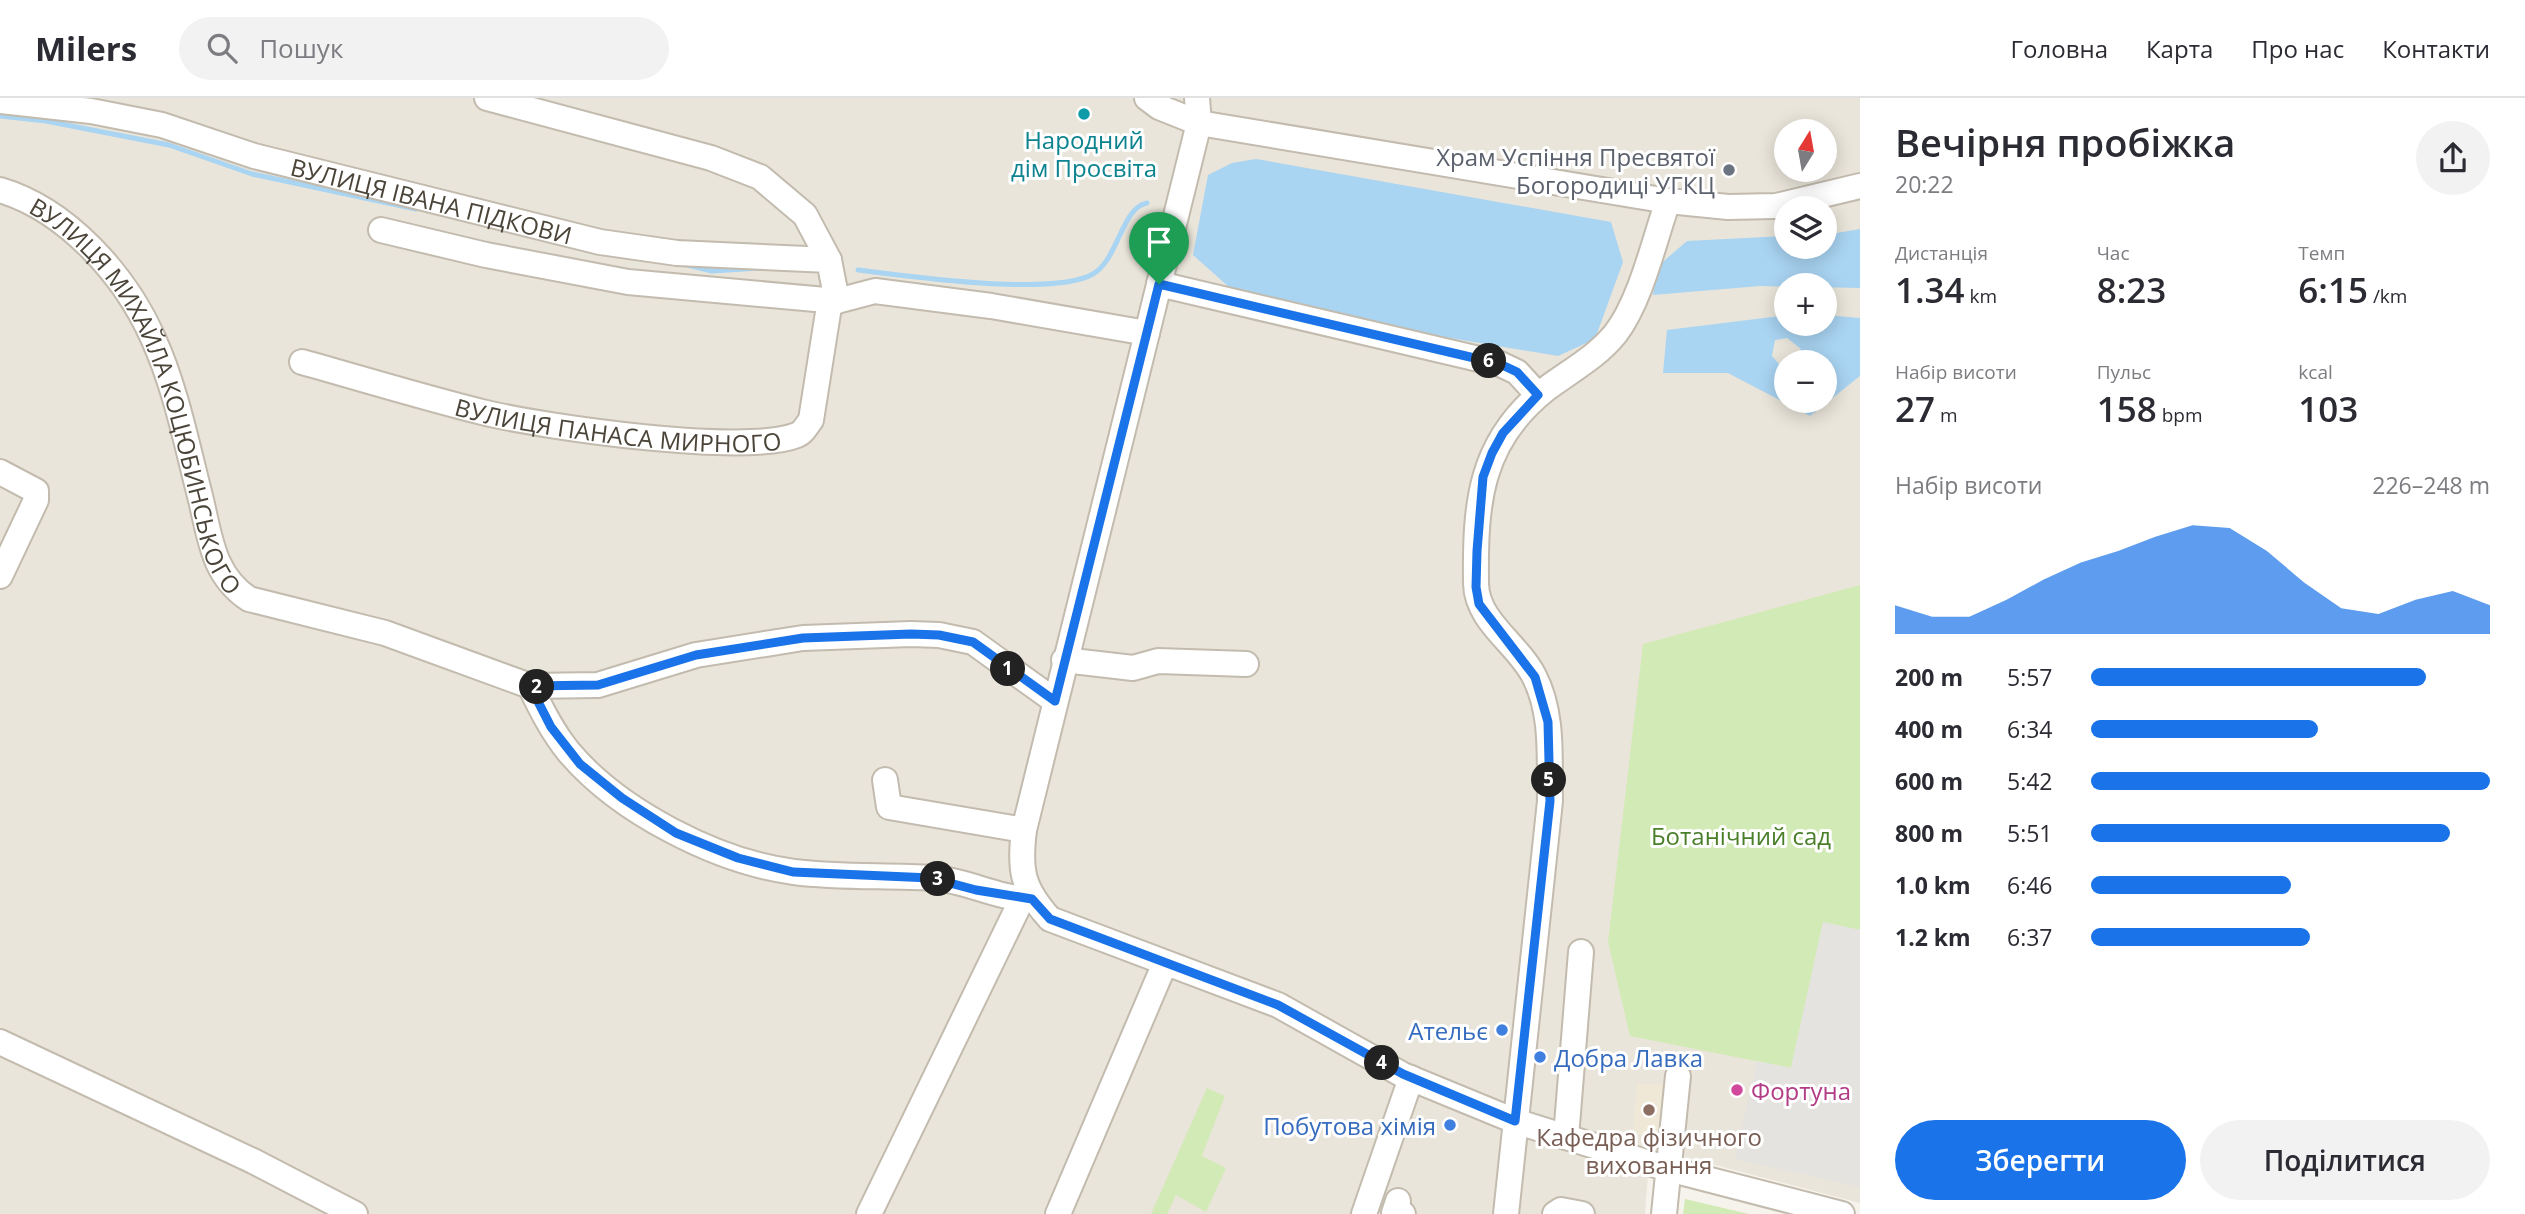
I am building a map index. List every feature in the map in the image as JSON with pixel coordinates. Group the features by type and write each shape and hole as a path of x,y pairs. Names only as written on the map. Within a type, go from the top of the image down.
{"street":[{"path":"487,98 711,158 760,177 805,215 830,260 833,300"},
{"path":"1147,98 1159,107 1199,123 1668,201 1728,207 1776,206 1860,186"},
{"path":"869,1214 1027,899 1022,873 1024,830 1199,123 1197,98"},
{"name":"ВУЛИЦЯ ІВАНА ПІДКОВИ","path":"0,101 80,110 162,125 254,156 600,242 677,253 830,260"},
{"name":"ВУЛИЦЯ МИХАЙЛА КОЦЮБИНСЬКОГО","path":"0,190 34,202 83,240 143,318 154,340 181,424 217,562 232,587 249,599 385,633 530,686"},
{"path":"1506,1214 1550,801 1548,722 1535,677 1479,604 1476,587 1477,551 1483,477 1503,433 1538,395 1592,357 1618,330 1632,303 1668,201"},
{"name":"ВУЛИЦЯ ІВАНА ПІДКОВИ","path":"381,230 486,255 628,282 833,300 875,292 990,306 1147,333"},
{"path":"1159,284 1500,364 1517,372 1538,395"},
{"name":"ВУЛИЦЯ ПАНАСА МИРНОГО","path":"302,362 488,413 570,428 693,440 775,441 800,434 811,420 833,300"},
{"path":"0,472 28,484 36,491 36,500 0,576"},
{"path":"1055,701 973,642 939,635 911,634 803,638 696,655 598,685 530,686 551,727 580,764 652,819 709,848 793,872 931,878 1027,899 1050,919 1278,1005 1411,1078 1515,1121 1668,1169 1842,1214"},
{"path":"1064,660 1132,668 1158,661 1246,664"},
{"path":"885,780 889,807 1024,830"},
{"path":"1566,1137 1581,952"},
{"path":"1058,1214 1165,962"},
{"path":"0,1042 253,1161 355,1214"},
{"path":"1664,1214 1678,1076"},
{"path":"1364,1214 1411,1078"},
{"path":"1555,1214 1561,1210 1582,1214"}],"shaded area":[{"path":"0,98 1860,98 1860,1203 1650,1148 1645,1214 0,1214"},
{"path":"1823,922 1860,930 1860,1187 1735,1159 1757,1061 1791,1068"},
{"name":"Кафедра фізичного виховання","path":"1637,1083 1664,1085 1661,1136 1633,1134"}],"green space":[{"name":"Ботанічний сад","path":"1860,585 1860,930 1823,923 1791,1068 1630,1036 1608,942 1643,644"},
{"path":"1207,1088 1225,1096 1202,1156 1226,1168 1206,1212 1176,1195 1167,1214 1151,1214"},
{"path":"1685,1199 1749,1214 1683,1214"}],"water":[{"path":"1256,159 1611,222 1623,262 1595,339 1558,356 1248,304 1193,255 1208,175 1232,163"},
{"path":"1860,229 1860,288 1837,288 1837,273 1774,273 1774,286 1653,295 1658,266 1687,241 1774,237 1774,259 1837,259 1837,233"},
{"path":"1837,316 1860,318 1860,376 1837,394 1837,350 1800,350 1787,338 1775,340 1772,356 1774,397 1728,373 1663,373 1667,330 1774,317 1774,336 1837,336"}],"waterway":[{"path":"0,116 46,121 169,145 252,174 416,209"},
{"path":"858,270 979,283 1046,284 1073,281 1093,274 1101,267 1132,214 1147,203"},
{"path":"683,264 712,271 760,268"}],"place":[{"name":"Народний дім Просвіта","path":"1084,114"},
{"name":"Храм Успіння Пресвятої Богородиці УГКЦ","path":"1729,170"},
{"name":"Ательє","path":"1502,1030"},
{"name":"Добра Лавка","path":"1540,1057"},
{"name":"Фортуна","path":"1737,1090"},
{"name":"Кафедра фізичного виховання","path":"1649,1110"},
{"name":"Побутова хімія","path":"1450,1125"}],"route":[{"path":"1159,284 1500,364 1517,372 1538,395 1503,433 1492,453 1483,477 1477,551 1476,587 1479,604 1535,677 1548,722 1550,801 1515,1121 1403,1074 1278,1005 1050,919 1032,899 976,890 954,881 931,878 793,872 709,848 652,819 580,764 551,727 530,686 546,688 598,685 696,655 803,638 911,634 939,635 973,642 1055,701 1159,284"}]}
